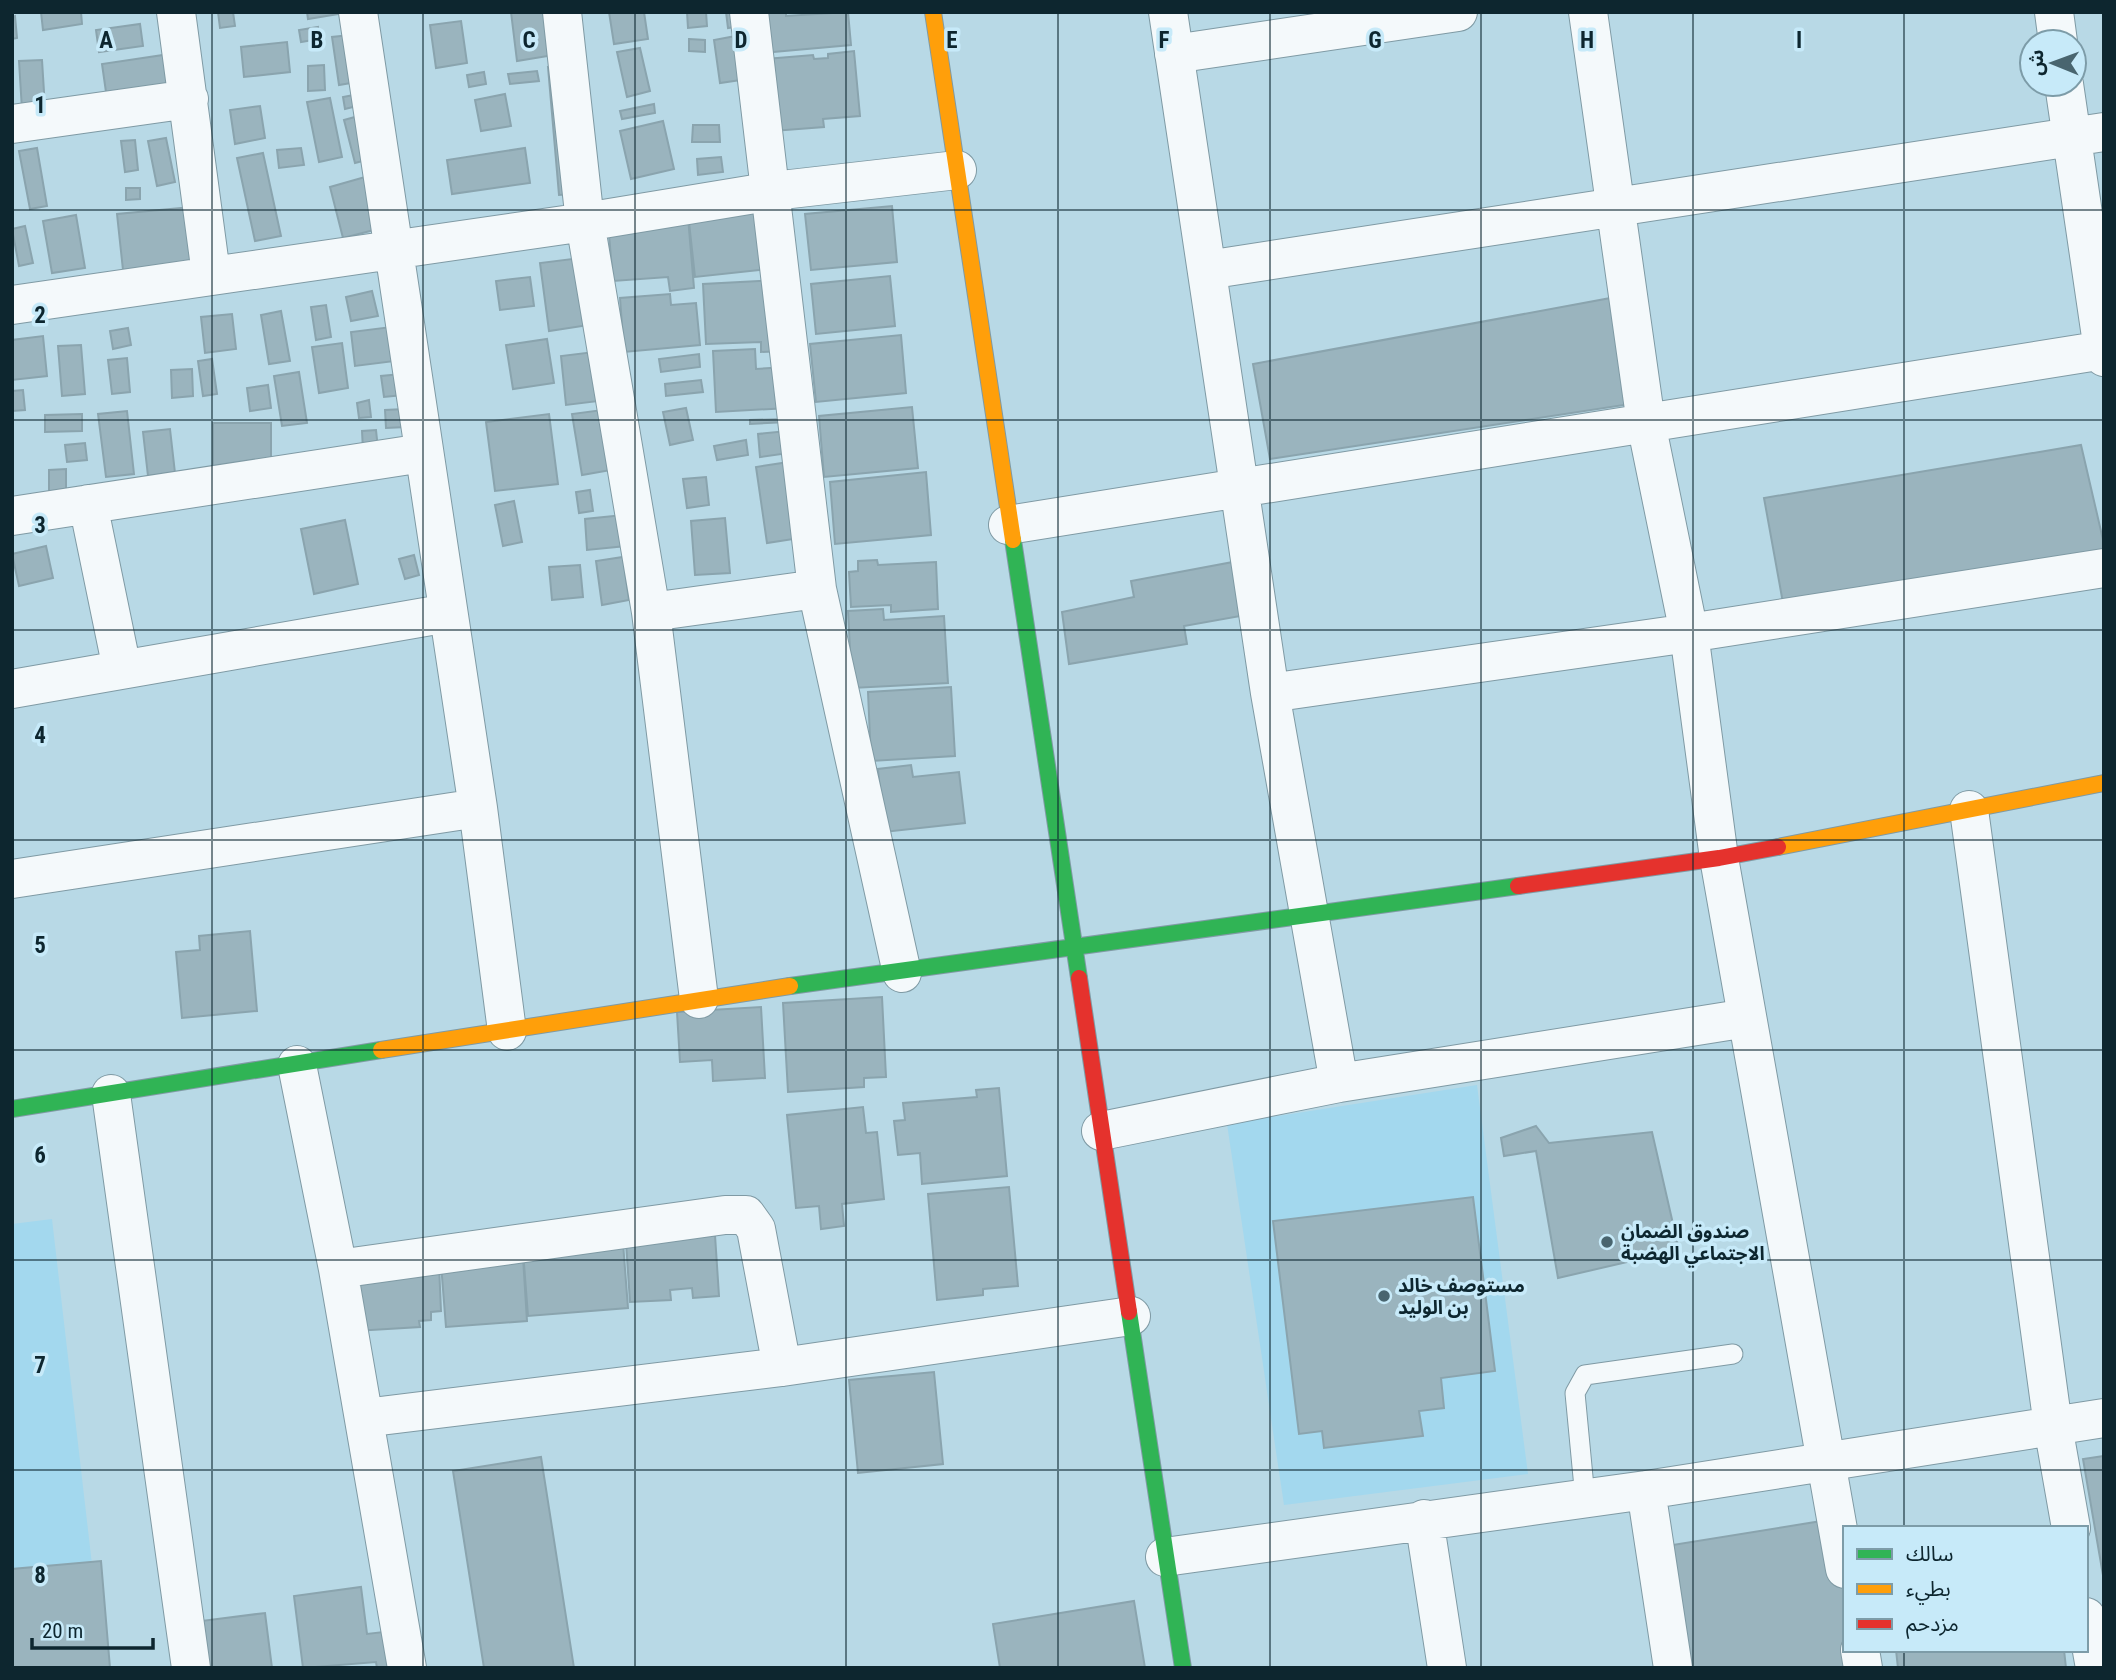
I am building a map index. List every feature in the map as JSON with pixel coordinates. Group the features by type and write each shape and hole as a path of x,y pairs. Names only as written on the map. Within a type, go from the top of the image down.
{"street":[{"path":"176,12 211,274"},
{"path":"358,12 478,808 506,1031"},
{"path":"562,12 585,222 651,612 699,999"},
{"path":"749,12 817,589 902,973"},
{"path":"933,12 1008,525 1184,1668"},
{"path":"1168,12 1270,693 1339,1083"},
{"path":"1174,54 1458,12"},
{"path":"1588,12 1646,423 1689,633 1719,858 1843,1558"},
{"path":"1008,525 1239,486 2103,353 2088,135 2071,98"},
{"path":"12,124 189,99"},
{"path":"1207,270 2088,135"},
{"path":"12,305 211,274 585,222 772,191 957,170"},
{"path":"12,516 424,453"},
{"path":"88,504 122,669"},
{"path":"1270,693 1689,633 2104,568"},
{"path":"651,612 817,589"},
{"path":"12,689 448,613"},
{"path":"12,1109 699,999 1719,858 2104,783"},
{"path":"12,879 478,808"},
{"path":"1969,810 2053,1426 2071,1526"},
{"path":"1101,1131 1339,1083 1747,1018"},
{"path":"297,1065 338,1269 407,1668"},
{"path":"111,1094 191,1668"},
{"path":"338,1269 725,1214 746,1215 756,1229 759,1240 782,1367"},
{"path":"364,1418 782,1367 1131,1316"},
{"path":"1165,1557 1646,1490 2104,1418"},
{"path":"1646,1490 1673,1668"},
{"path":"1424,1519 1447,1668"},
{"path":"2088,1628 2095,1668"}],"lane":[{"path":"1585,1498 1575,1394 1585,1375 1733,1354"}],"shaded area":[{"path":"1477,1085 1528,1474 1284,1505 1227,1124"},
{"path":"52,1219 104,1668 12,1668 12,1224"}],"building":[{"path":"41,12 81,12 82,24 43,30"},
{"path":"218,12 233,12 235,26 220,28"},
{"path":"307,12 345,12 345,13 308,19"},
{"path":"511,12 548,12 554,55 517,61"},
{"path":"609,12 644,12 648,39 614,44"},
{"path":"687,12 706,12 707,26 688,28"},
{"path":"726,12 740,12 742,26 728,28"},
{"path":"757,12 786,12 786,16 848,12 851,45 761,53"},
{"path":"15,16 17,38 12,39 12,17"},
{"path":"461,21 467,63 436,68 430,25"},
{"path":"140,24 143,46 99,52 96,30"},
{"path":"318,27 319,39 301,42 299,30"},
{"path":"350,35 357,82 339,85 332,37"},
{"path":"741,35 748,79 720,83 714,40"},
{"path":"689,39 705,40 705,52 689,51"},
{"path":"287,42 290,72 244,77 241,47"},
{"path":"640,48 650,91 627,97 617,52"},
{"path":"854,51 860,116 823,119 824,127 773,131 766,59 813,55 814,59 828,58 828,54"},
{"path":"170,54 176,89 107,99 102,64"},
{"path":"42,60 45,108 22,110 19,61"},
{"path":"324,65 325,90 308,91 308,66"},
{"path":"561,66 571,194 559,195 548,67"},
{"path":"537,71 539,81 510,84 508,74"},
{"path":"484,72 486,84 469,87 467,75"},
{"path":"359,94 361,105 345,109 343,97"},
{"path":"505,94 511,126 481,131 475,100"},
{"path":"330,98 342,157 319,162 307,102"},
{"path":"654,104 655,113 622,119 620,111"},
{"path":"260,106 265,138 235,144 230,110"},
{"path":"362,115 374,158 355,163 344,120"},
{"path":"663,121 674,169 631,179 620,131"},
{"path":"693,125 719,125 720,142 692,142"},
{"path":"166,138 175,182 157,186 148,141"},
{"path":"135,140 138,170 125,172 121,141"},
{"path":"37,148 47,206 30,209 19,151"},
{"path":"301,148 304,165 279,168 277,150"},
{"path":"525,148 530,183 452,194 447,160"},
{"path":"263,153 281,236 255,241 237,158"},
{"path":"721,157 723,172 698,175 697,159"},
{"path":"365,177 378,229 343,238 330,187"},
{"path":"126,188 140,188 140,199 126,200"},
{"path":"770,203 777,268 695,277 688,213"},
{"path":"892,206 897,262 811,270 805,214"},
{"path":"191,207 196,263 123,270 117,214"},
{"path":"76,215 85,268 52,273 43,221"},
{"path":"688,217 694,288 670,291 668,277 613,281 608,223"},
{"path":"25,226 33,263 19,266 12,229"},
{"path":"580,258 589,325 549,331 540,263"},
{"path":"890,276 895,326 816,334 811,284"},
{"path":"530,277 534,306 500,310 496,281"},
{"path":"780,280 784,351 761,352 761,342 706,344 703,284"},
{"path":"372,291 378,316 351,321 346,297"},
{"path":"670,294 671,305 696,303 700,345 624,352 620,298"},
{"path":"1616,297 1637,403 1270,459 1253,364"},
{"path":"326,305 331,337 316,340 311,307"},
{"path":"281,311 290,361 269,364 261,315"},
{"path":"232,314 236,349 205,353 201,317"},
{"path":"391,327 395,361 355,366 351,332"},
{"path":"128,328 131,345 113,349 110,331"},
{"path":"901,335 906,393 816,402 810,344"},
{"path":"43,336 47,376 12,380 12,340"},
{"path":"547,339 554,383 513,389 506,345"},
{"path":"342,343 348,388 319,393 312,347"},
{"path":"81,345 85,394 62,396 58,346"},
{"path":"755,349 756,369 786,367 789,408 716,412 713,351"},
{"path":"602,351 607,400 566,405 561,356"},
{"path":"699,354 700,367 661,372 659,359"},
{"path":"127,358 130,392 112,394 108,360"},
{"path":"212,359 217,394 203,396 198,361"},
{"path":"192,369 193,396 172,398 171,370"},
{"path":"299,372 307,423 282,426 274,376"},
{"path":"401,374 403,395 384,397 381,376"},
{"path":"701,380 703,392 666,396 665,384"},
{"path":"268,385 271,408 250,411 247,388"},
{"path":"23,390 25,410 12,411 12,391"},
{"path":"369,400 371,417 359,418 357,403"},
{"path":"912,407 918,468 824,477 819,416"},
{"path":"686,408 693,440 670,445 663,412"},
{"path":"405,409 406,427 386,428 385,410"},
{"path":"602,410 611,470 582,475 572,414"},
{"path":"127,411 134,474 106,477 98,414"},
{"path":"82,414 82,431 45,432 45,415"},
{"path":"549,414 558,484 495,491 486,422"},
{"path":"787,419 787,422 750,424 750,420"},
{"path":"213,423 271,423 271,468 213,469"},
{"path":"170,429 175,473 148,476 143,432"},
{"path":"376,430 378,449 363,450 362,431"},
{"path":"787,431 789,453 760,457 758,434"},
{"path":"746,440 748,455 717,460 714,446"},
{"path":"85,443 87,460 67,462 65,445"},
{"path":"2081,445 2104,544 2104,557 1783,603 1764,498"},
{"path":"789,462 800,538 767,543 756,467"},
{"path":"66,469 66,491 49,492 49,470"},
{"path":"926,472 931,535 835,544 830,482"},
{"path":"706,477 709,505 687,508 683,479"},
{"path":"590,490 593,511 579,513 576,492"},
{"path":"514,501 522,542 503,546 495,505"},
{"path":"623,515 626,546 587,550 585,519"},
{"path":"725,518 730,573 695,575 691,521"},
{"path":"345,520 358,584 314,594 301,529"},
{"path":"46,546 53,578 19,586 12,554"},
{"path":"414,555 419,575 405,579 399,559"},
{"path":"623,557 629,600 602,605 596,561"},
{"path":"877,560 878,565 936,562 938,609 891,612 891,605 851,607 849,572 858,571 858,561"},
{"path":"1233,562 1246,615 1184,626 1187,644 1069,664 1062,612 1134,597 1131,581"},
{"path":"580,565 583,597 552,600 549,567"},
{"path":"883,609 884,620 944,616 948,683 852,688 848,611"},
{"path":"951,687 955,756 871,761 868,692"},
{"path":"911,765 913,777 959,772 965,823 884,832 878,769"},
{"path":"250,931 257,1011 182,1018 176,952 200,950 199,936"},
{"path":"882,997 886,1077 864,1078 864,1087 788,1092 783,1003"},
{"path":"761,1007 765,1078 713,1081 712,1060 680,1062 677,1012"},
{"path":"999,1088 1007,1176 922,1184 920,1153 898,1155 894,1121 905,1120 903,1103 977,1097 976,1090"},
{"path":"863,1107 866,1133 877,1132 884,1199 842,1204 844,1226 821,1229 819,1206 796,1208 787,1115"},
{"path":"1536,1126 1549,1143 1652,1132 1679,1250 1558,1278 1536,1151 1504,1156 1501,1138"},
{"path":"1009,1187 1018,1286 983,1289 983,1295 937,1300 928,1194"},
{"name":"مستوصف خالد بن الوليد","path":"1473,1197 1495,1371 1441,1378 1444,1408 1419,1411 1423,1436 1324,1448 1322,1431 1299,1434 1273,1221"},
{"path":"715,1235 719,1296 693,1298 692,1288 670,1290 671,1300 630,1302 626,1242"},
{"path":"623,1243 628,1308 528,1316 523,1251"},
{"path":"523,1257 527,1321 446,1327 441,1264"},
{"path":"439,1265 441,1311 431,1312 431,1320 419,1321 420,1327 355,1331 352,1270"},
{"path":"934,1372 943,1464 858,1473 849,1380"},
{"path":"2104,1456 2104,1581 2083,1459"},
{"path":"541,1457 574,1668 484,1668 453,1471"},
{"path":"1834,1519 1843,1572 1843,1652 1846,1652 1858,1668 1679,1668 1660,1547"},
{"path":"101,1561 110,1668 12,1668 12,1569"},
{"path":"361,1587 367,1634 392,1631 397,1668 377,1668 376,1662 303,1668 294,1596"},
{"path":"1134,1601 1145,1668 1000,1668 993,1624"},
{"path":"265,1613 272,1668 207,1668 201,1621"},
{"path":"1896,1652 2064,1652 2066,1668 1898,1668"}],"traffic: fast":[{"path":"1013,540 1079,978"},
{"path":"790,986 1518,886"},
{"path":"12,1109 381,1050"},
{"path":"1129,1312 1183,1668"}],"traffic: slow":[{"path":"933,12 1013,540"},
{"path":"1778,847 2104,783"},
{"path":"381,1050 790,986"}],"traffic: jam":[{"path":"1518,886 1719,858 1778,847"},
{"path":"1079,978 1129,1312"}],"place":[{"name":"صندوق الضمان الاجتماعي الهضبة","path":"1607,1242"},
{"name":"مستوصف خالد بن الوليد","path":"1384,1296"}]}
